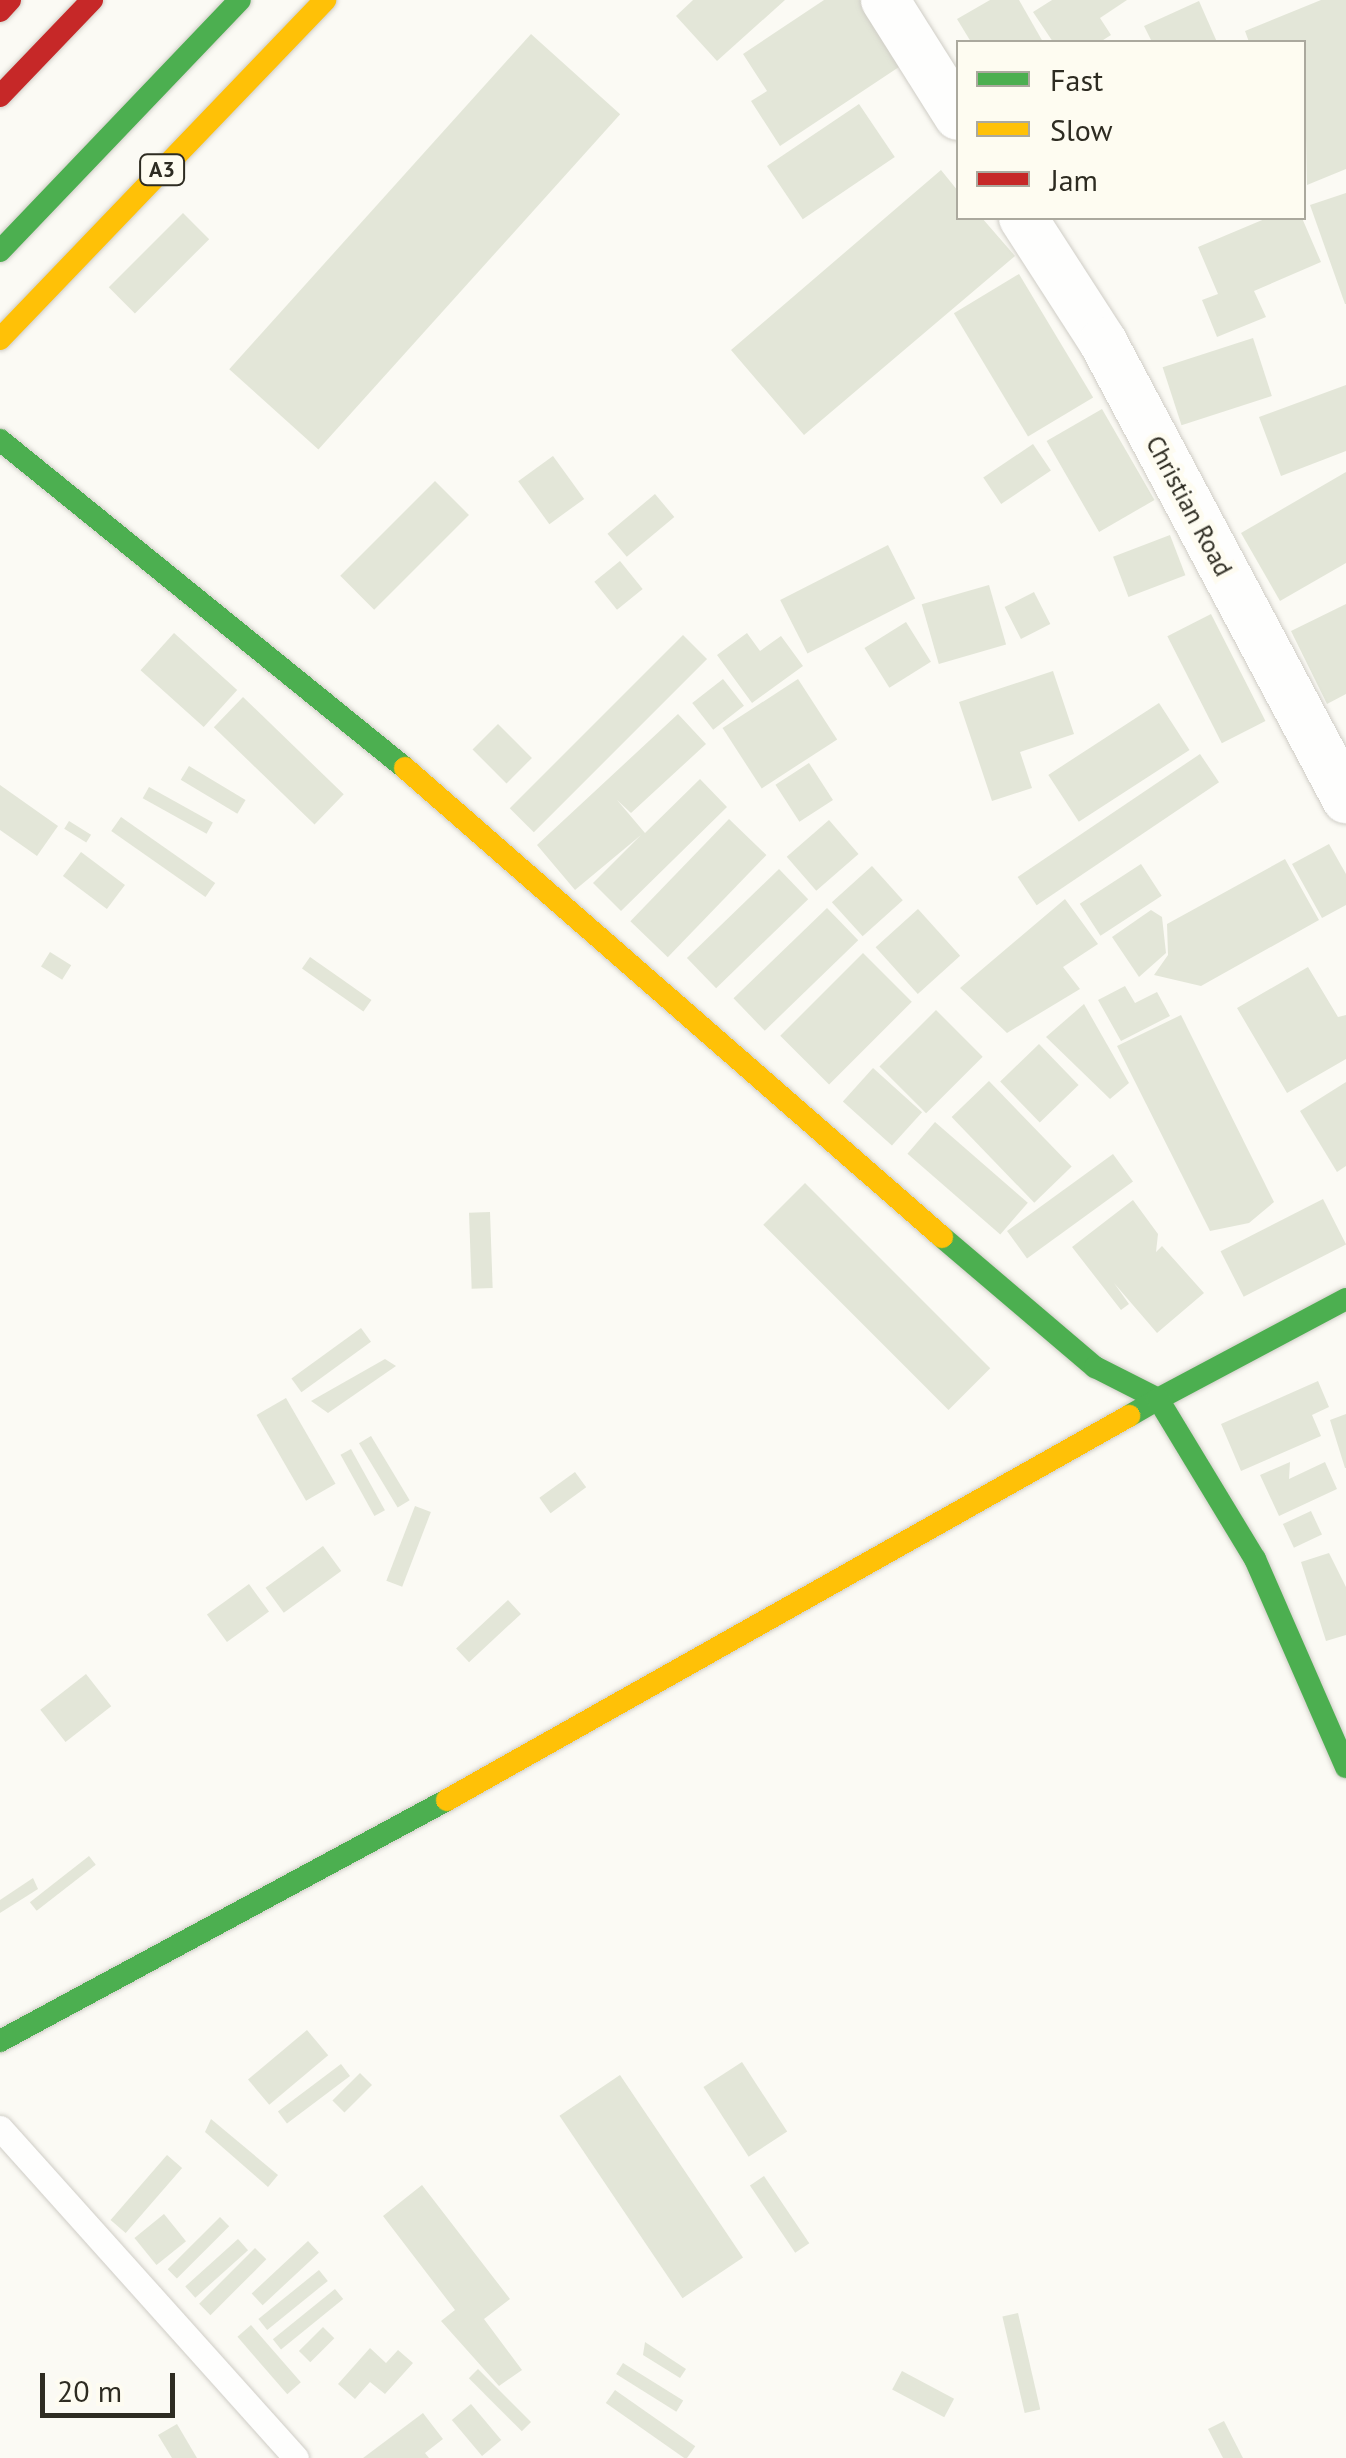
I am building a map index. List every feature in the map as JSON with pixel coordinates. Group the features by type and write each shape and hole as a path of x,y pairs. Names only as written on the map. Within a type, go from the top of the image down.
{"main road":[{"path":"0,11 10,0"},
{"path":"0,96 92,0"},
{"name":"A3","path":"0,251 240,0"},
{"name":"A3","path":"0,340 325,0"},
{"path":"0,440 376,742 1035,1318 1096,1367 1158,1399 1254,1559 1346,1767"},
{"path":"0,2041 588,1724 1158,1399 1346,1299"}],"street":[{"path":"885,0 956,113"},
{"name":"Christian Road","path":"1024,220 1103,342 1346,799"}],"lane":[{"path":"0,2128 296,2458"}],"building":[{"path":"693,0 785,0 717,61 676,16"},
{"path":"824,0 864,0 905,63 780,146 751,101 767,91 743,54"},
{"path":"990,0 1019,0 1042,40 970,40 957,19"},
{"path":"1052,0 1127,0 1100,18 1111,35 1103,40 1052,40 1033,12"},
{"path":"1321,0 1346,0 1346,169 1307,185 1306,40 1248,40 1245,31"},
{"path":"1199,1 1216,40 1151,40 1144,26"},
{"path":"531,34 620,114 318,449 229,369"},
{"path":"859,104 895,157 803,219 767,166"},
{"path":"941,170 956,189 956,220 984,220 1015,256 804,435 731,350"},
{"path":"1346,193 1346,304 1345,304 1310,205"},
{"path":"183,213 209,239 135,313 109,287"},
{"path":"1262,220 1303,220 1321,262 1254,291 1266,317 1217,337 1202,300 1218,294 1198,247"},
{"path":"1019,274 1093,397 1028,437 954,313"},
{"path":"1253,338 1272,396 1181,425 1163,367"},
{"path":"1346,385 1346,451 1281,476 1259,417"},
{"path":"1102,409 1154,500 1099,532 1047,441"},
{"path":"1033,444 1051,471 1001,504 983,478"},
{"path":"553,456 584,499 549,524 518,481"},
{"path":"1346,472 1346,563 1280,601 1241,533"},
{"path":"435,481 469,515 374,610 340,576"},
{"path":"655,494 674,517 627,557 608,534"},
{"path":"1170,535 1185,575 1128,597 1113,557"},
{"path":"888,545 915,598 807,653 780,600"},
{"path":"620,561 643,589 617,610 594,582"},
{"path":"989,585 1006,645 939,664 922,604"},
{"path":"1034,592 1050,624 1021,639 1005,607"},
{"path":"1346,604 1346,694 1327,704 1291,631"},
{"path":"1211,614 1265,721 1222,743 1167,636"},
{"path":"906,622 931,662 889,688 864,648"},
{"path":"174,633 237,690 204,727 141,670"},
{"path":"747,633 760,651 781,636 803,666 752,703 717,655"},
{"path":"683,635 707,659 534,832 510,808"},
{"path":"1053,671 1074,734 1020,752 1032,788 992,801 959,702"},
{"path":"723,679 744,706 713,730 692,703"},
{"path":"798,679 837,739 762,788 723,728"},
{"path":"243,697 344,794 315,824 214,727"},
{"path":"1159,703 1189,750 1079,822 1048,775"},
{"path":"678,714 706,744 631,813 617,800 645,833 700,779 727,807 621,911 593,883 641,835 575,890 537,845"},
{"path":"498,724 532,758 506,783 473,749"},
{"path":"1200,754 1219,782 1037,905 1018,877"},
{"path":"809,763 833,800 799,822 775,785"},
{"path":"189,766 246,800 237,814 181,780"},
{"path":"0,785 58,826 37,856 0,830"},
{"path":"149,787 213,822 207,834 143,798"},
{"path":"121,817 215,883 205,897 111,831"},
{"path":"729,819 766,855 668,957 630,921"},
{"path":"829,820 859,854 816,891 787,857"},
{"path":"69,821 91,835 86,842 64,829"},
{"path":"1329,844 1346,874 1346,905 1322,918 1292,864"},
{"path":"81,852 125,885 107,909 63,876"},
{"path":"1285,859 1319,920 1201,986 1154,975 1168,955 1167,924"},
{"path":"1141,864 1162,896 1100,936 1080,904"},
{"path":"872,866 903,900 863,936 832,902"},
{"path":"779,869 808,899 716,988 687,958"},
{"path":"1065,899 1098,944 1063,967 1080,989 1007,1033 960,988"},
{"path":"827,908 858,940 765,1031 733,998"},
{"path":"918,909 960,956 918,994 876,947"},
{"path":"1151,910 1162,917 1166,953 1139,977 1112,937"},
{"path":"50,952 71,965 62,980 41,966"},
{"path":"863,953 912,1002 829,1085 780,1036"},
{"path":"310,957 371,1000 363,1011 302,968"},
{"path":"1308,967 1338,1017 1346,1015 1346,1059 1287,1093 1237,1008"},
{"path":"1125,986 1135,1003 1157,992 1170,1016 1121,1041 1098,1000"},
{"path":"1084,1004 1129,1083 1110,1099 1046,1037"},
{"path":"936,1010 983,1057 926,1113 879,1067"},
{"path":"1181,1015 1274,1202 1249,1223 1210,1231 1117,1046"},
{"path":"1039,1044 1079,1085 1040,1123 1000,1082"},
{"path":"873,1068 922,1112 892,1146 843,1101"},
{"path":"989,1081 1072,1167 1034,1203 952,1117"},
{"path":"1346,1082 1346,1166 1337,1172 1300,1111"},
{"path":"935,1122 1028,1203 1000,1234 907,1154"},
{"path":"1113,1154 1133,1182 1027,1259 1007,1231"},
{"path":"805,1183 990,1368 949,1410 763,1225"},
{"path":"1323,1199 1346,1245 1244,1297 1221,1251"},
{"path":"1133,1200 1158,1234 1156,1252 1162,1246 1204,1293 1157,1333 1114,1283 1129,1304 1121,1310 1072,1247"},
{"path":"490,1212 493,1288 472,1289 469,1213"},
{"path":"361,1328 371,1342 301,1392 291,1379"},
{"path":"385,1359 396,1366 328,1413 311,1401"},
{"path":"1318,1381 1329,1407 1312,1415 1321,1436 1241,1471 1221,1424"},
{"path":"286,1398 336,1484 306,1501 257,1415"},
{"path":"1346,1414 1346,1468 1345,1468 1330,1420"},
{"path":"371,1436 410,1500 398,1507 359,1443"},
{"path":"351,1449 385,1510 374,1516 341,1455"},
{"path":"1290,1462 1289,1479 1325,1462 1337,1489 1279,1516 1260,1475"},
{"path":"575,1472 586,1487 551,1513 539,1498"},
{"path":"415,1506 431,1512 402,1587 386,1581"},
{"path":"1311,1511 1322,1535 1294,1548 1283,1524"},
{"path":"323,1546 341,1571 284,1613 266,1588"},
{"path":"1329,1553 1346,1587 1346,1635 1326,1641 1301,1562"},
{"path":"249,1584 269,1612 227,1642 207,1615"},
{"path":"508,1600 521,1614 469,1662 456,1648"},
{"path":"86,1674 111,1706 66,1742 40,1710"},
{"path":"89,1856 96,1865 37,1911 30,1902"},
{"path":"33,1878 38,1889 0,1913 0,1900"},
{"path":"307,2030 328,2055 269,2105 248,2079"},
{"path":"742,2062 787,2132 749,2157 703,2087"},
{"path":"341,2064 350,2076 287,2124 278,2112"},
{"path":"360,2073 372,2085 344,2113 332,2101"},
{"path":"620,2075 743,2257 683,2298 559,2116"},
{"path":"211,2119 278,2175 268,2187 205,2132"},
{"path":"167,2155 182,2168 126,2233 111,2220"},
{"path":"764,2176 809,2243 795,2253 750,2186"},
{"path":"422,2185 510,2299 484,2319 522,2370 499,2386 441,2321 455,2310 383,2216"},
{"path":"164,2214 186,2241 156,2265 134,2238"},
{"path":"220,2217 229,2226 177,2279 168,2269"},
{"path":"238,2239 248,2250 195,2298 185,2287"},
{"path":"308,2241 319,2253 263,2305 252,2294"},
{"path":"255,2248 266,2259 210,2315 199,2304"},
{"path":"319,2270 328,2281 267,2330 258,2319"},
{"path":"335,2289 343,2299 281,2349 273,2339"},
{"path":"1018,2313 1040,2409 1025,2413 1002,2317"},
{"path":"251,2325 301,2382 287,2394 237,2337"},
{"path":"323,2327 334,2338 310,2362 299,2351"},
{"path":"645,2342 686,2369 680,2378 643,2355"},
{"path":"370,2348 386,2363 398,2350 413,2363 385,2394 370,2382 355,2399 338,2384"},
{"path":"623,2363 683,2401 676,2412 616,2374"},
{"path":"478,2369 531,2422 522,2431 469,2378"},
{"path":"902,2371 954,2399 944,2417 892,2390"},
{"path":"615,2390 695,2446 684,2458 606,2403"},
{"path":"471,2404 501,2440 482,2456 452,2420"},
{"path":"423,2413 443,2439 425,2453 429,2458 363,2458"},
{"path":"1224,2421 1243,2458 1223,2458 1208,2429"},
{"path":"177,2424 197,2458 172,2458 158,2435"}],"traffic: fast":[{"path":"0,251 240,0"},
{"path":"0,440 405,768"},
{"path":"942,1237 1095,1367 1158,1399 1346,1299"},
{"path":"1129,1416 1158,1399 1255,1559 1346,1767"},
{"path":"0,2041 447,1800"}],"traffic: slow":[{"path":"0,339 325,0"},
{"path":"405,768 942,1237"},
{"path":"447,1800 1129,1416"}],"traffic: jam":[{"path":"0,11 10,0"},
{"path":"0,96 92,0"}]}
